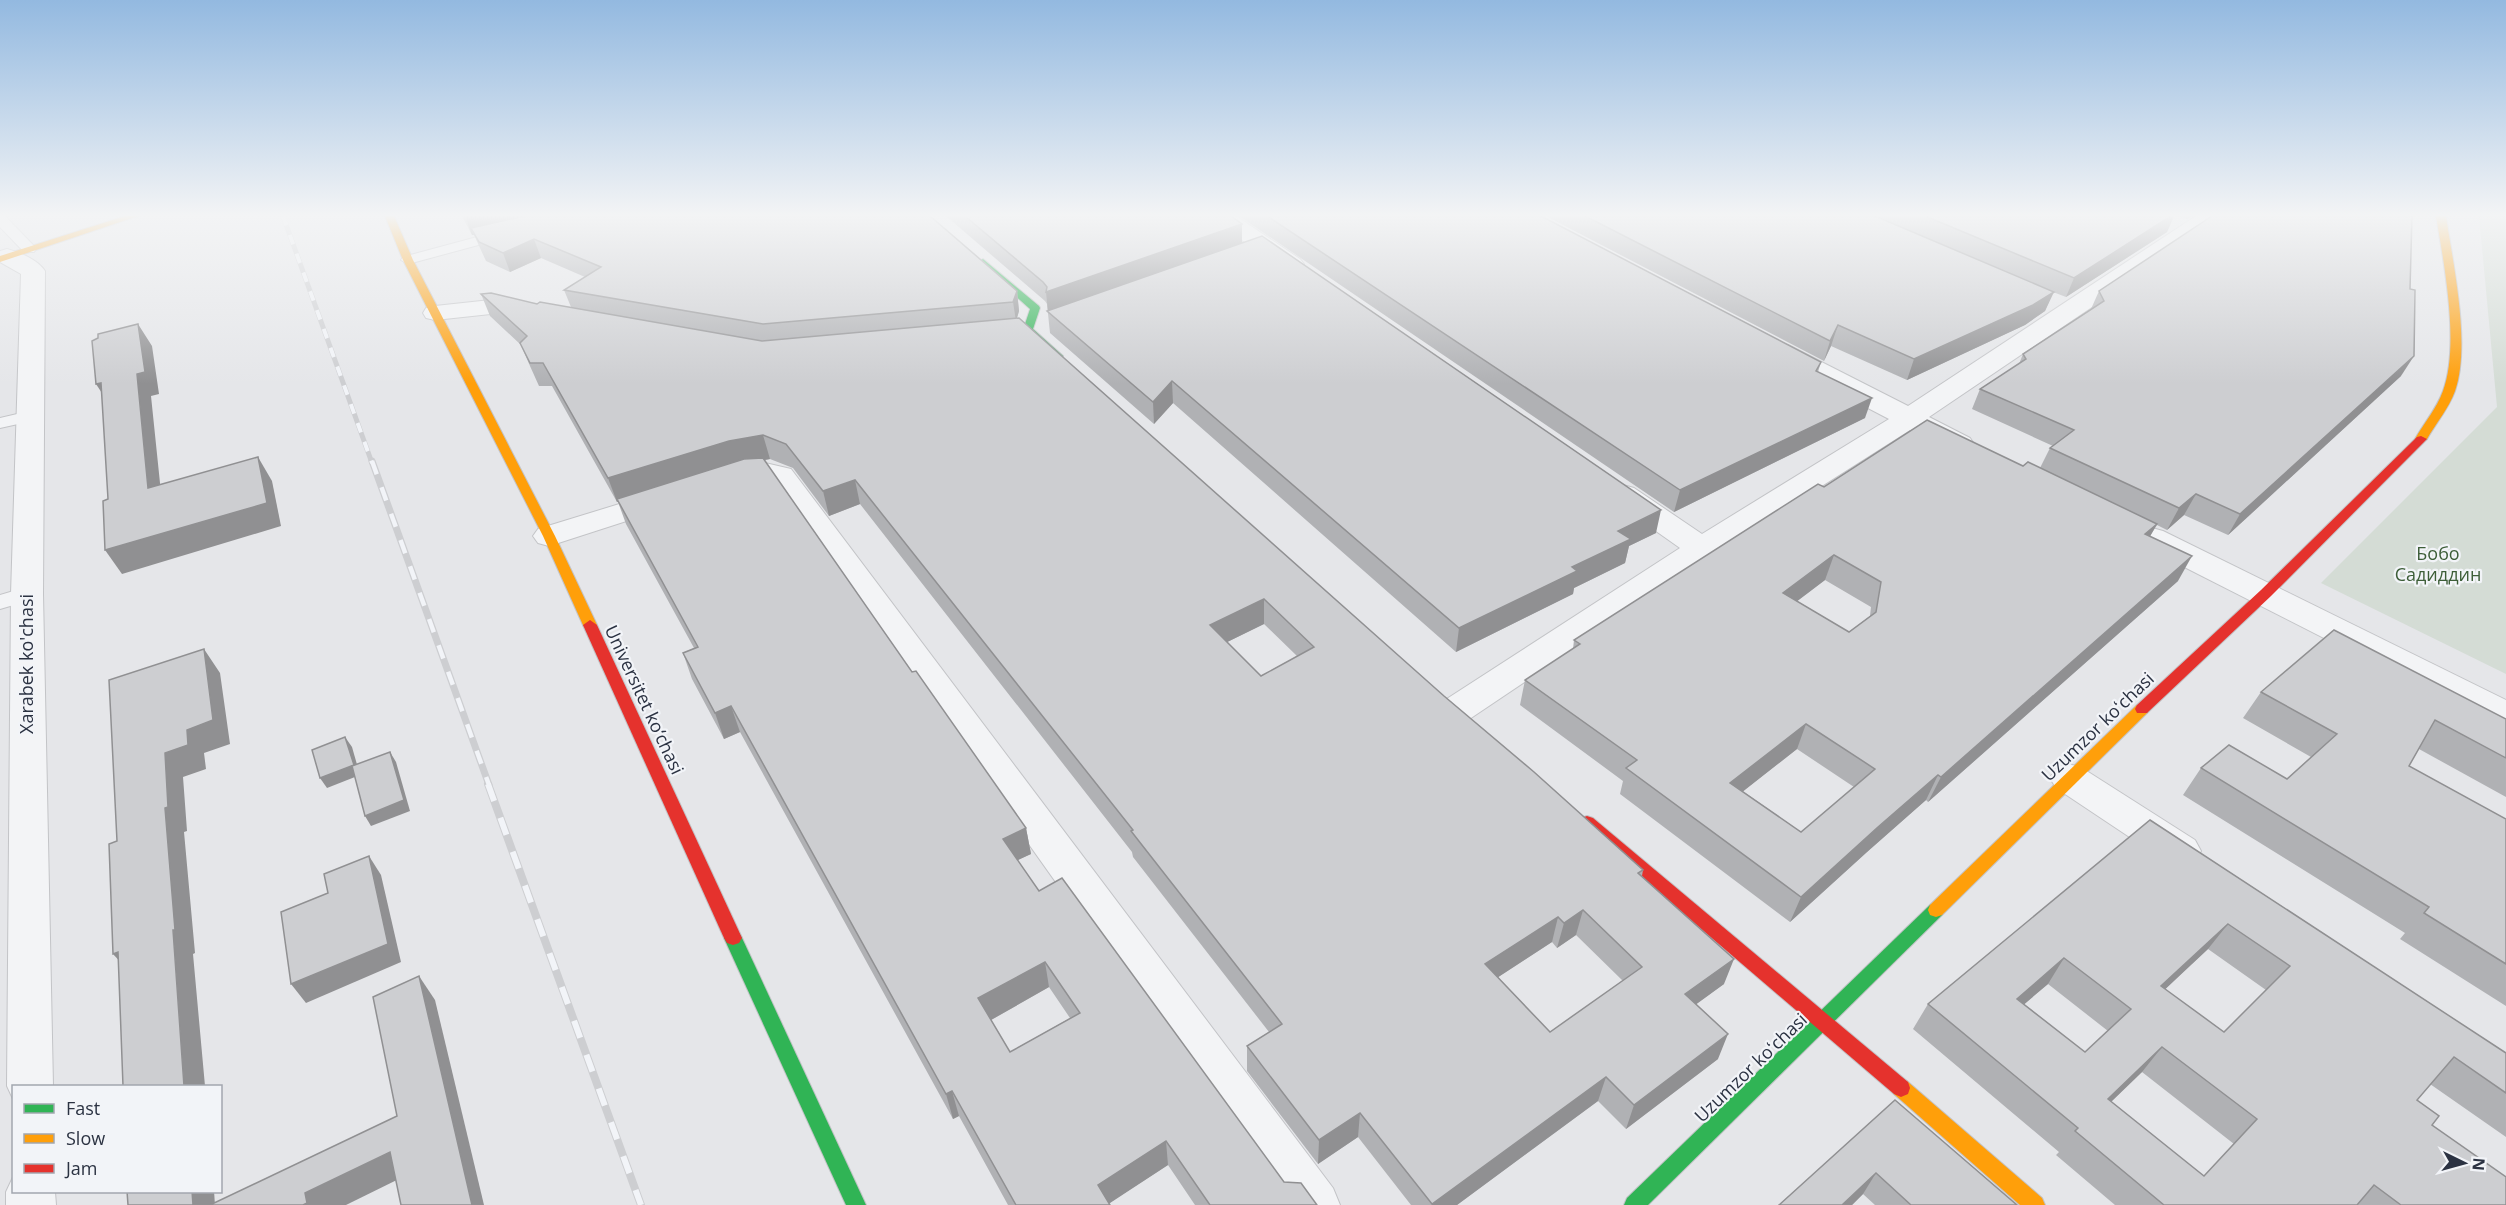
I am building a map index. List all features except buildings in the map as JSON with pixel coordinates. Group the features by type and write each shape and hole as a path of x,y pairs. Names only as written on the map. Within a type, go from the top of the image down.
{"street":[{"name":"Xarabek ko'chasi","path":"30,1085 13,598 15,420 33,272"},
{"name":"Universitet kо‘chasi","path":"414,272 549,536 856,1205"},
{"path":"993,272 1035,308 1028,328 1073,370"},
{"path":"1300,272 1314,279"},
{"path":"1455,711 1702,548 1908,419 2057,305 2115,272"},
{"name":"Uzumzor koʻchasi","path":"1634,1205 1825,1021 2069,778 2266,593 2418,443 2451,390 2455,361 2449,272"},
{"path":"435,313 500,306 558,316"},
{"path":"1753,337 1908,419 1982,455"},
{"path":"549,536 747,473 770,470 781,475 1315,1205"},
{"path":"1605,481 1702,548"},
{"path":"2129,526 2506,715"},
{"path":"2069,778 2208,869"},
{"path":"1572,809 1825,1021 2035,1205"}],"green space":[{"name":"Бобо Садиддин","path":"2484,272 2506,272 2506,674 2321,583 2497,407"}],"railway":[{"path":"303,272 372,463"},
{"path":"372,461 489,785"},
{"path":"488,784 641,1205"}],"traffic: fast":[{"path":"995,272 1035,308 1028,330 1059,358"},
{"path":"1634,1205 1936,910"},
{"path":"733,938 856,1205"}],"traffic: slow":[{"path":"414,272 549,536 590,625"},
{"path":"2421,439 2446,397 2453,375 2455,331 2449,272"},
{"path":"1936,910 2142,709"},
{"path":"1901,1088 2035,1205"}],"traffic: jam":[{"path":"2142,709 2266,593 2421,439"},
{"path":"590,625 733,938"},
{"path":"1587,822 1901,1088"}]}
